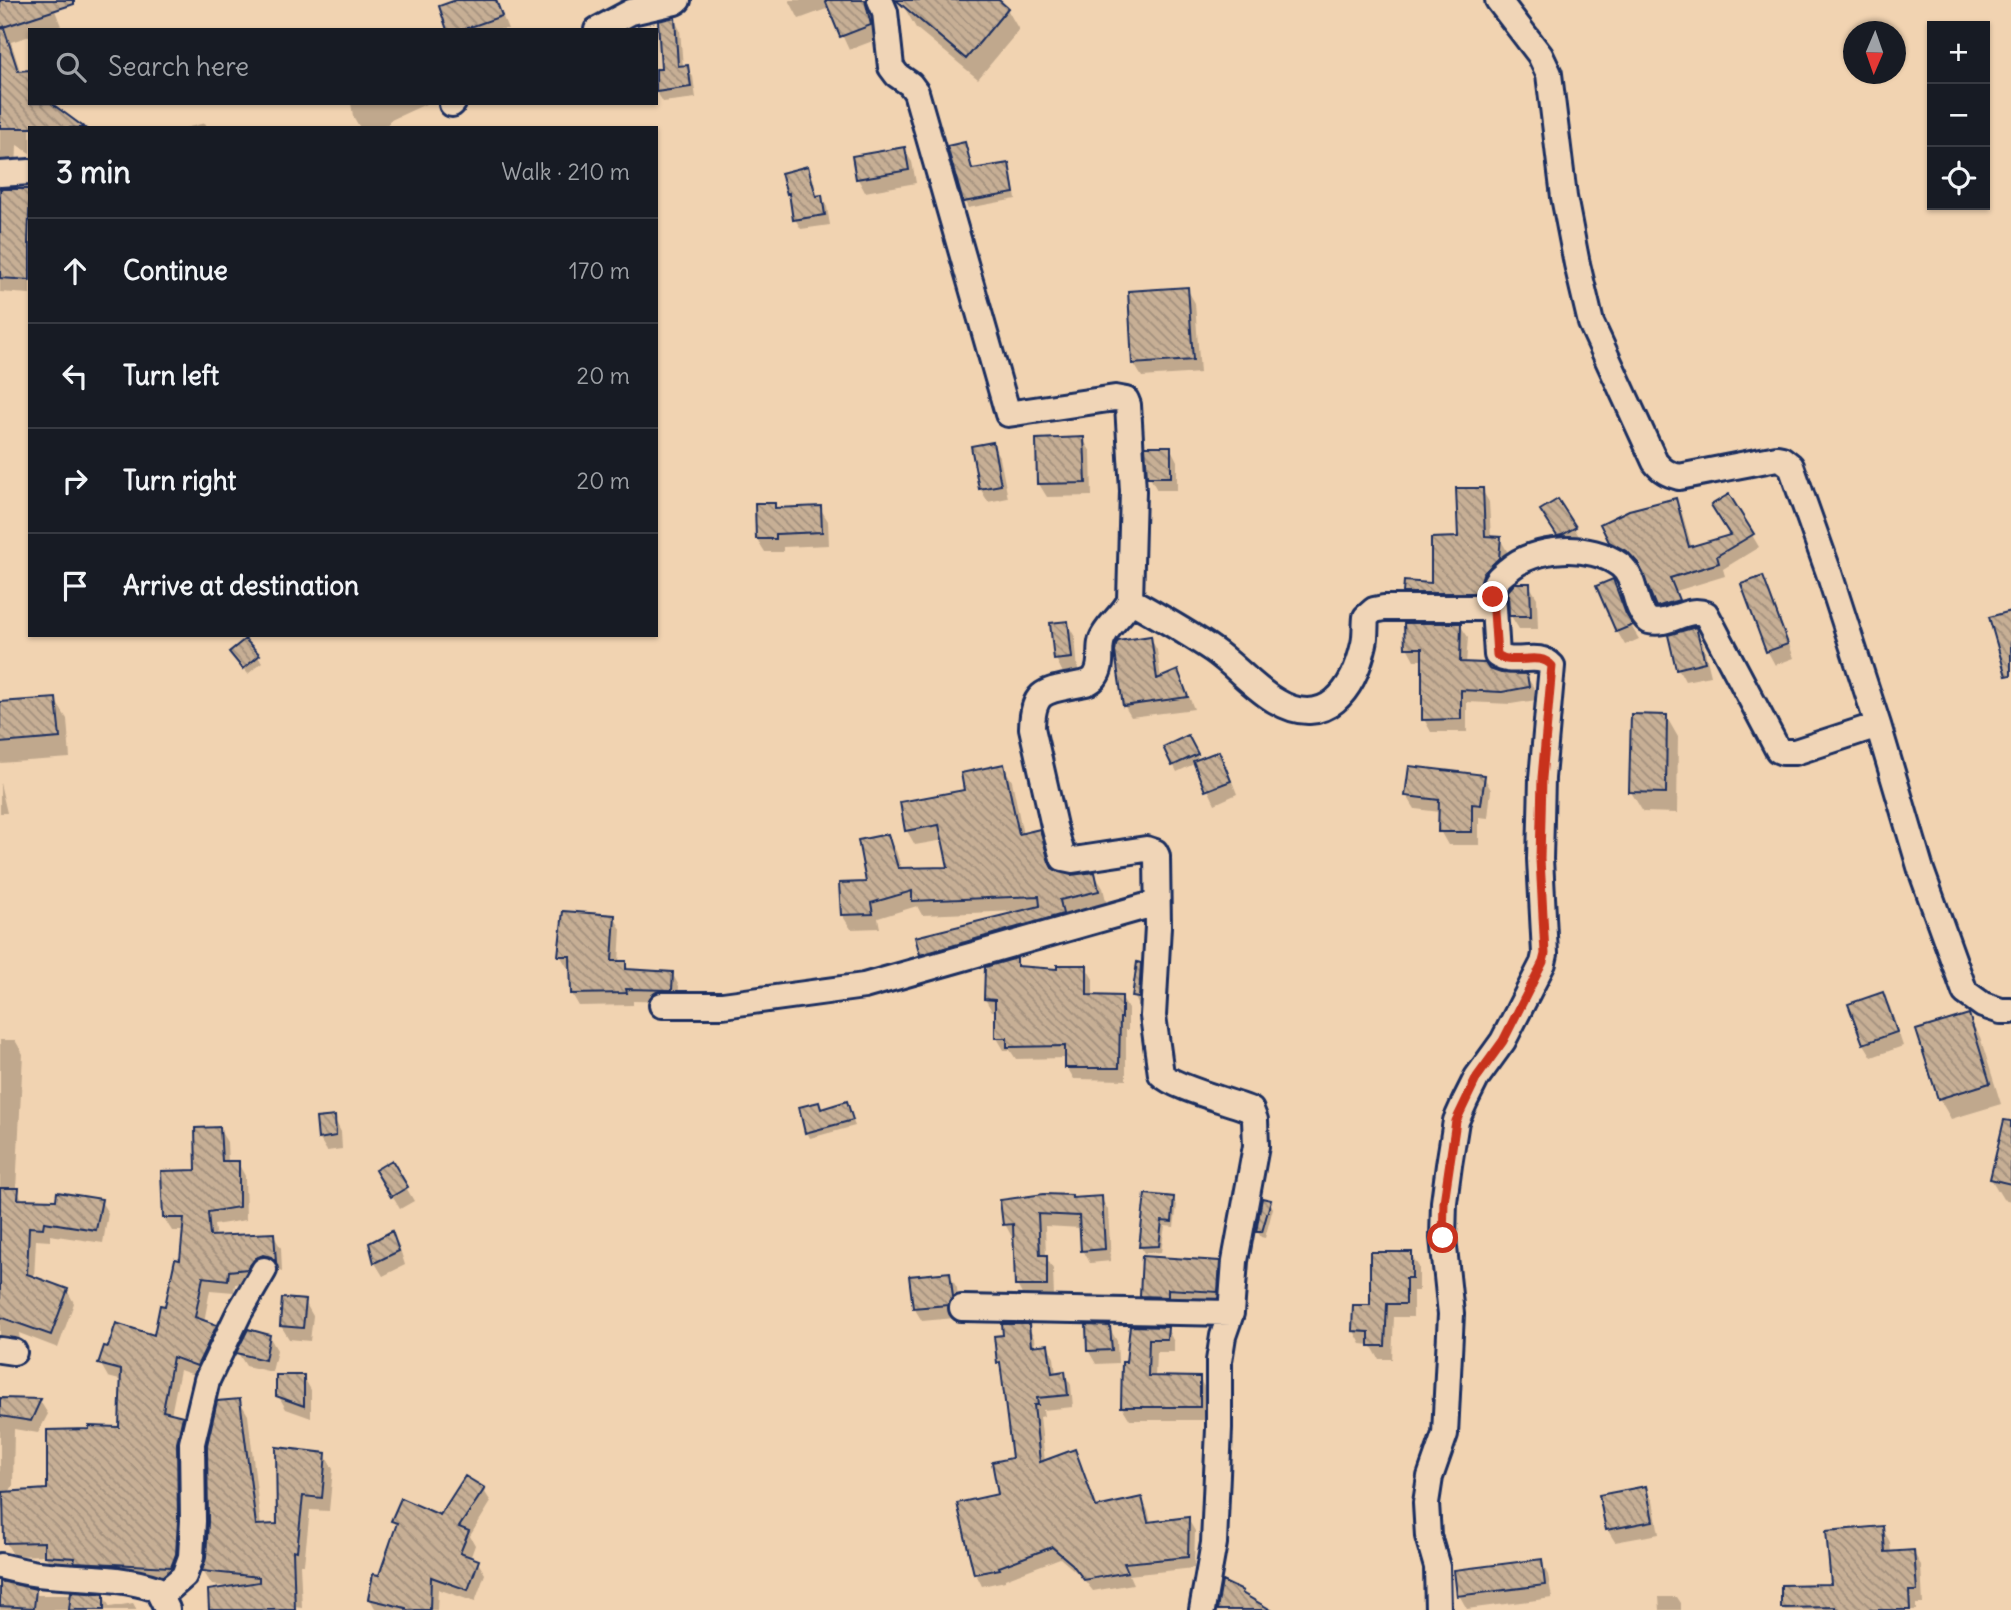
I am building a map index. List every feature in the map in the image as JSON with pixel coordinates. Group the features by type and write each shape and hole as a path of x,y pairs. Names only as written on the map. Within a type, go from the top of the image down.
{"street":[{"path":"601,28 631,12 678,0"},
{"path":"880,0 885,12 891,67 916,92 1008,414 1115,398 1126,400 1128,405 1133,491 1130,600 1103,636 1101,662 1096,677 1090,683 1046,691 1037,700 1032,728 1063,858 1073,860 1151,849 1157,856 1153,1016 1161,1074 1169,1081 1251,1110 1255,1119 1256,1146 1236,1261 1231,1313 1223,1336 1219,1361 1214,1542 1202,1610"},
{"path":"1498,0 1540,55 1549,74 1564,197 1591,323 1655,462 1669,475 1679,477 1777,458 1791,466 1878,725 1921,870 1965,992 1983,1005 2011,1011"},
{"path":"0,174 28,172"},
{"path":"1438,1610 1437,1567 1427,1536 1426,1503 1430,1477 1445,1434 1451,1314 1443,1238 1444,1202 1456,1121 1477,1077 1503,1041 1545,954 1540,859 1542,791 1552,666 1543,659 1509,660 1497,655 1493,587 1498,578 1524,558 1543,552 1581,551 1609,559 1628,572 1642,611 1649,621 1657,623 1690,612 1706,614 1778,750 1795,752 1878,725"},
{"path":"1130,600 1214,650 1274,700 1291,709 1308,712 1329,706 1351,683 1364,643 1366,617 1374,610 1494,608"},
{"path":"662,1005 723,1005 864,986 1157,903"},
{"path":"164,1603 184,1576 191,1557 192,1443 206,1380 264,1270"},
{"path":"962,1308 1231,1313"},
{"path":"0,1566 38,1574 100,1577 139,1583 158,1589 164,1603"}],"building":[{"path":"0,0 74,0 74,4 0,28"},
{"path":"456,0 496,0 502,16 468,28 446,28 439,6"},
{"path":"825,0 865,0 871,25 840,37"},
{"path":"896,0 999,0 1008,8 966,59"},
{"path":"675,17 678,66 688,65 691,87 658,92 658,69 661,69 658,21"},
{"path":"4,28 18,71 28,70 28,105 54,105 82,126 0,128 0,29"},
{"path":"965,142 972,169 1009,163 1014,193 963,202 947,146"},
{"path":"905,147 909,170 856,179 852,156"},
{"path":"808,166 816,196 822,195 825,215 793,220 789,193 787,194 781,173"},
{"path":"0,189 28,189 28,280 0,278"},
{"path":"1188,287 1193,360 1132,364 1128,291"},
{"path":"1084,437 1086,483 1037,484 1036,439"},
{"path":"993,442 1001,485 979,489 971,446"},
{"path":"1145,446 1171,446 1171,477 1147,477"},
{"path":"1456,488 1483,488 1485,536 1501,537 1499,558 1483,574 1478,593 1403,593 1404,581 1431,583 1431,538 1458,537"},
{"path":"1729,494 1754,534 1717,556 1719,563 1670,578 1679,600 1656,607 1638,563 1628,552 1609,542 1600,524 1629,510 1676,498 1689,547 1730,535 1711,505"},
{"path":"1558,499 1576,527 1557,536 1540,510"},
{"path":"755,503 775,503 775,508 821,506 822,532 776,534 776,539 756,539"},
{"path":"1763,576 1788,644 1766,652 1741,584"},
{"path":"1613,579 1633,625 1616,632 1596,586"},
{"path":"1515,583 1530,583 1531,616 1509,616 1508,591"},
{"path":"2011,611 2011,675 2006,676 1989,617"},
{"path":"1068,621 1072,658 1054,660 1050,623"},
{"path":"1404,623 1461,623 1460,662 1485,663 1489,669 1501,673 1527,674 1529,687 1502,692 1461,690 1461,719 1422,720 1422,648 1405,648"},
{"path":"1696,627 1705,662 1676,669 1668,635"},
{"path":"1151,636 1157,679 1178,670 1188,697 1123,706 1116,645 1118,641"},
{"path":"245,639 260,655 243,669 229,652"},
{"path":"56,698 60,738 0,743 0,702"},
{"path":"1631,714 1667,715 1666,793 1629,792"},
{"path":"1188,735 1198,754 1172,766 1163,747"},
{"path":"1219,751 1231,781 1205,791 1193,761"},
{"path":"1004,764 1019,834 1040,829 1052,868 1071,875 1095,872 1099,891 1060,900 1063,914 920,955 915,937 1040,906 1039,896 912,901 912,891 871,903 873,914 841,915 839,883 866,882 858,840 888,834 898,868 948,867 939,825 905,831 900,802 964,790 961,773"},
{"path":"1409,766 1485,775 1481,805 1472,804 1472,832 1438,832 1439,800 1405,796"},
{"path":"563,911 615,915 612,961 626,961 626,969 673,972 672,990 626,989 627,993 571,994 570,956 558,956"},
{"path":"1017,958 1017,966 1057,969 1057,965 1087,965 1087,995 1122,996 1119,1068 1065,1068 1065,1046 1007,1047 1007,1038 995,1038 995,1000 984,999 985,967"},
{"path":"1137,962 1141,963 1139,998 1132,997"},
{"path":"1883,992 1897,1032 1863,1044 1848,1004"},
{"path":"1969,1014 1990,1083 1938,1099 1916,1030"},
{"path":"847,1101 853,1120 805,1133 799,1107 819,1102 821,1109"},
{"path":"335,1116 336,1136 318,1139 316,1118"},
{"path":"2004,1120 2011,1121 2011,1184 1990,1179"},
{"path":"220,1127 222,1161 239,1161 239,1207 208,1212 210,1236 274,1233 276,1262 263,1255 256,1258 247,1269 229,1271 228,1280 203,1277 195,1317 217,1325 197,1366 173,1357 163,1411 183,1416 177,1443 176,1554 171,1567 74,1562 75,1558 44,1556 44,1542 4,1543 3,1492 47,1489 47,1430 89,1429 89,1426 119,1427 121,1370 98,1364 104,1346 108,1347 116,1323 154,1335 160,1305 165,1306 175,1259 180,1260 184,1218 163,1218 161,1171 196,1170 195,1128"},
{"path":"392,1160 408,1187 391,1197 375,1170"},
{"path":"0,1188 19,1188 18,1199 56,1200 57,1192 102,1199 96,1230 44,1222 43,1228 29,1227 27,1274 68,1289 51,1335 0,1317"},
{"path":"1044,1194 1072,1195 1072,1198 1102,1196 1105,1249 1081,1251 1079,1216 1038,1214 1040,1255 1047,1255 1047,1286 1015,1286 1013,1224 1003,1225 1000,1200"},
{"path":"1145,1194 1174,1197 1172,1222 1162,1221 1159,1246 1139,1247"},
{"path":"1262,1198 1271,1200 1262,1232 1256,1232"},
{"path":"392,1231 399,1251 374,1263 369,1243"},
{"path":"1370,1252 1412,1252 1412,1278 1406,1278 1406,1304 1387,1304 1385,1346 1369,1346 1369,1332 1352,1331 1353,1305 1370,1305"},
{"path":"1142,1256 1220,1261 1218,1292 1168,1289 1168,1297 1140,1296"},
{"path":"950,1272 953,1297 948,1305 913,1308 909,1276"},
{"path":"282,1298 306,1300 303,1328 280,1326"},
{"path":"1002,1324 1029,1324 1031,1346 1048,1344 1052,1373 1065,1371 1068,1395 1037,1398 1038,1405 1034,1405 1040,1462 1075,1449 1096,1507 1142,1497 1148,1522 1189,1517 1188,1557 1124,1563 1128,1572 1084,1580 1072,1564 1052,1547 999,1567 1000,1569 974,1574 957,1503 998,1494 992,1462 1012,1458 1000,1362 997,1363 994,1336 1003,1335"},
{"path":"1086,1325 1110,1326 1112,1350 1087,1351"},
{"path":"1130,1326 1168,1327 1167,1339 1149,1339 1148,1376 1200,1377 1200,1407 1121,1407 1122,1362 1126,1362"},
{"path":"248,1329 270,1335 265,1360 236,1353"},
{"path":"276,1375 304,1375 304,1406 276,1396"},
{"path":"0,1398 41,1399 31,1421 0,1416"},
{"path":"240,1399 256,1525 277,1524 276,1447 326,1453 322,1498 303,1496 297,1551 293,1550 295,1610 209,1610 208,1590 259,1582 259,1577 202,1571 206,1558 208,1522 207,1445 217,1401"},
{"path":"465,1476 485,1488 459,1527 469,1531 460,1553 479,1560 468,1590 431,1577 430,1610 406,1610 368,1599 373,1574 379,1575 397,1523 391,1521 401,1498 440,1515"},
{"path":"1646,1486 1653,1521 1606,1530 1599,1495"},
{"path":"1883,1526 1885,1552 1914,1550 1917,1591 1909,1591 1910,1610 1781,1608 1781,1585 1831,1584 1826,1531"},
{"path":"1542,1559 1545,1585 1457,1596 1454,1570"},
{"path":"0,1581 36,1589 34,1608 0,1606"},
{"path":"1222,1581 1243,1591 1242,1593 1271,1610 1217,1610"},
{"path":"71,1592 104,1594 104,1610 69,1610"}],"route":[{"path":"1443,1238 1444,1202 1456,1121 1477,1077 1503,1041 1519,1011 1545,954 1540,859 1542,778 1552,666 1543,659 1509,660 1497,655 1493,597"}]}
